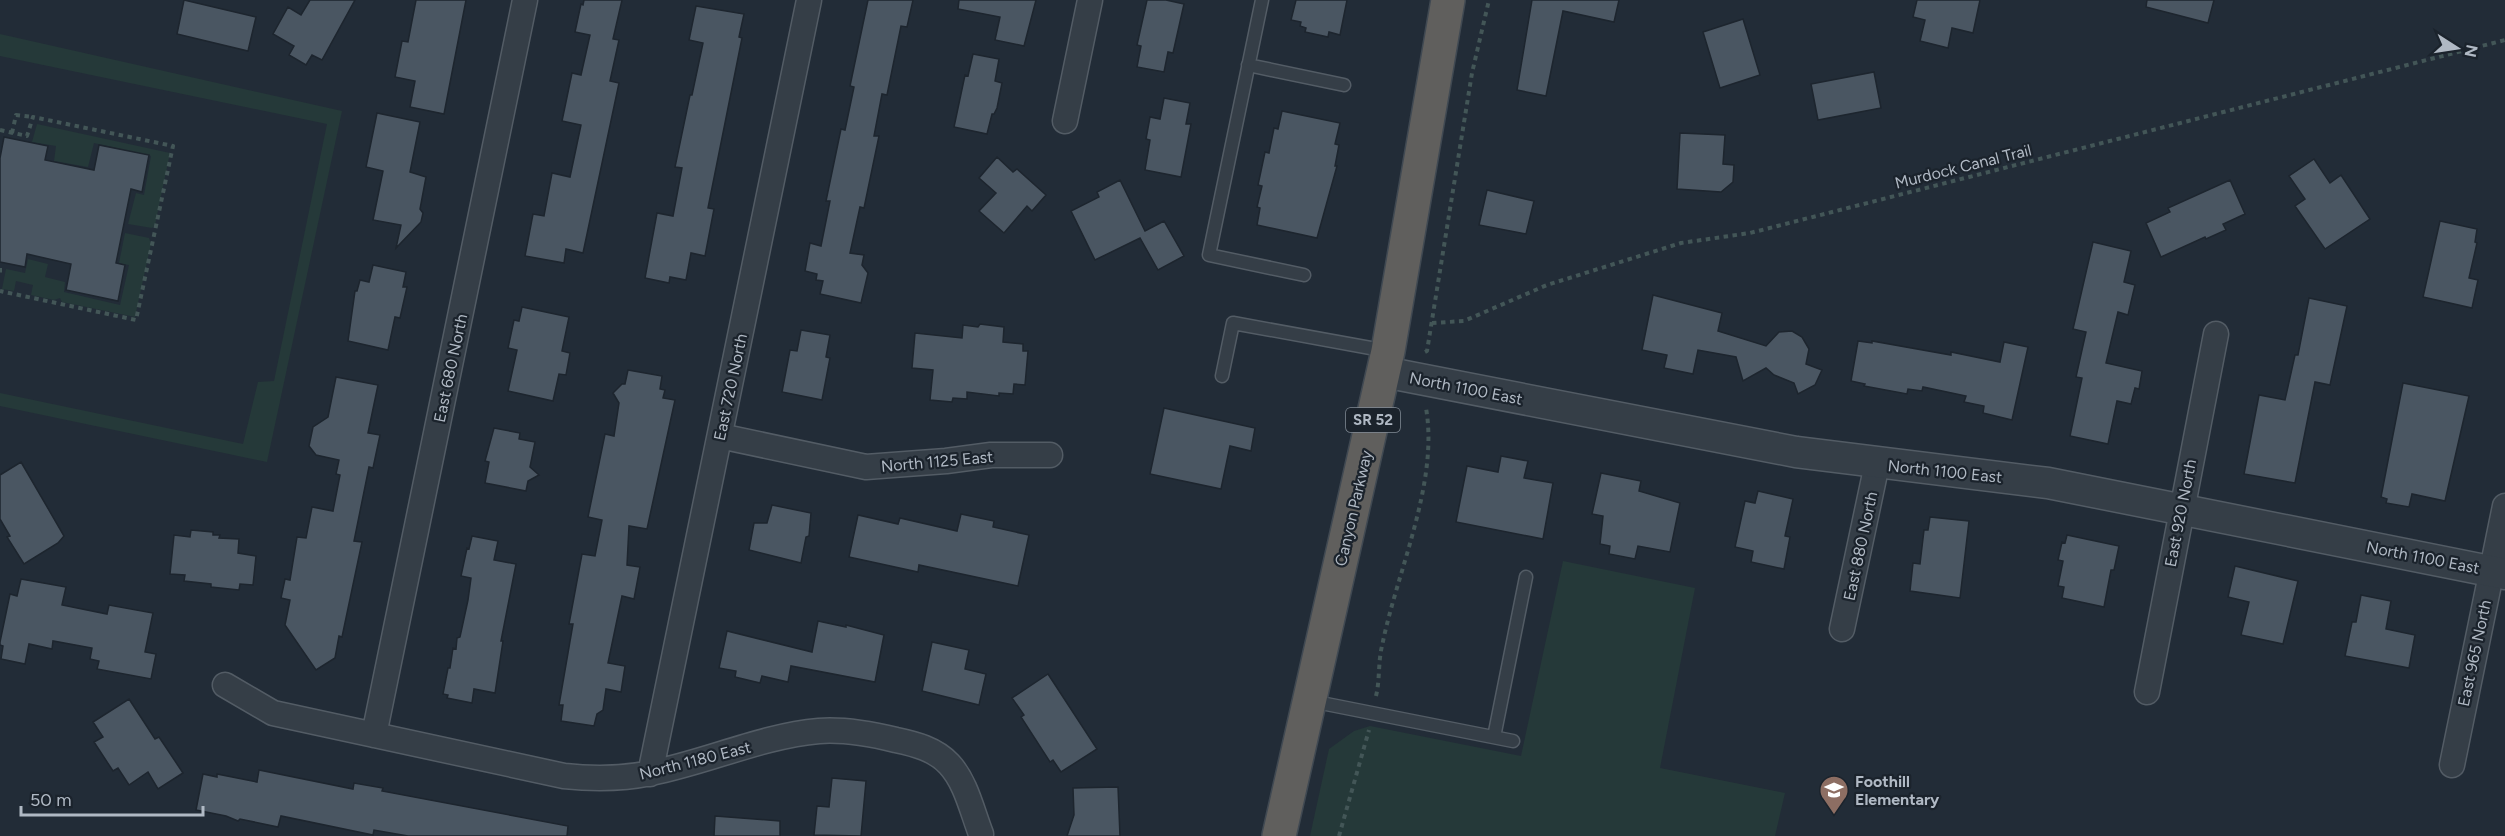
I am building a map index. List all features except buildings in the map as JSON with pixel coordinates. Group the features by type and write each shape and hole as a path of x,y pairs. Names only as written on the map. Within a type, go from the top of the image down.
{"highway":[{"name":"Canyon Parkway","path":"1279,836 1386,361 1448,0"}],"street":[{"name":"East 680 North","path":"374,735 525,0"},
{"name":"East 720 North","path":"650,774 809,0"},
{"path":"1065,121 1090,0"},
{"name":"East 920 North","path":"2146,692 2216,334"},
{"name":"North 1100 East","path":"1386,361 1729,440 1877,464 1972,472 2048,483 2498,573"},
{"name":"North 1125 East","path":"720,436 866,467 991,455 1050,455"},
{"name":"East 880 North","path":"1842,629 1877,464"},
{"name":"East 965 North","path":"2452,765 2498,573 2505,506"},
{"name":"North 1180 East","path":"225,685 273,713 564,776 596,779 650,774 796,734 837,731 889,738 917,745 938,754 950,765 960,779 981,834"}],"lane":[{"path":"1262,0 1209,255 1304,275"},
{"path":"1248,65 1344,86"},
{"path":"1222,376 1233,323 1386,361"},
{"path":"1494,737 1526,577"},
{"path":"1310,701 1513,741"}],"path":[{"path":"1425,352 1427,351 1472,73 1490,0"},
{"name":"Murdock Canal Trail","path":"1431,323 1464,321 1547,285 1681,243 1750,233 2505,40"},
{"path":"0,291 136,320 172,146 16,114 12,133"},
{"path":"0,130 27,136 33,117"},
{"path":"0,268 0,276"},
{"path":"1339,836 1379,686 1381,648 1407,556 1427,466 1429,416 1426,411"}],"green space":[{"path":"0,34 342,111 267,462 0,406 0,393 243,444 258,382 274,381 327,124 0,56"},
{"path":"37,124 170,153 155,225 152,228 128,224 136,193 144,195 151,156 94,143 88,167 54,161 56,146 32,142"},
{"path":"125,233 149,238 151,244 135,317 62,302 60,298 54,300 31,295 33,285 16,281 14,291 2,289 6,269 25,273 28,259 48,264 45,277 65,282 64,292 120,305 129,265 119,263"},
{"path":"1563,561 1695,588 1660,768 1785,793 1775,836 1310,836 1329,749 1354,731 1370,726 1521,756"}],"place":[{"name":"Foothill Elementary","path":"1834,816"}]}
